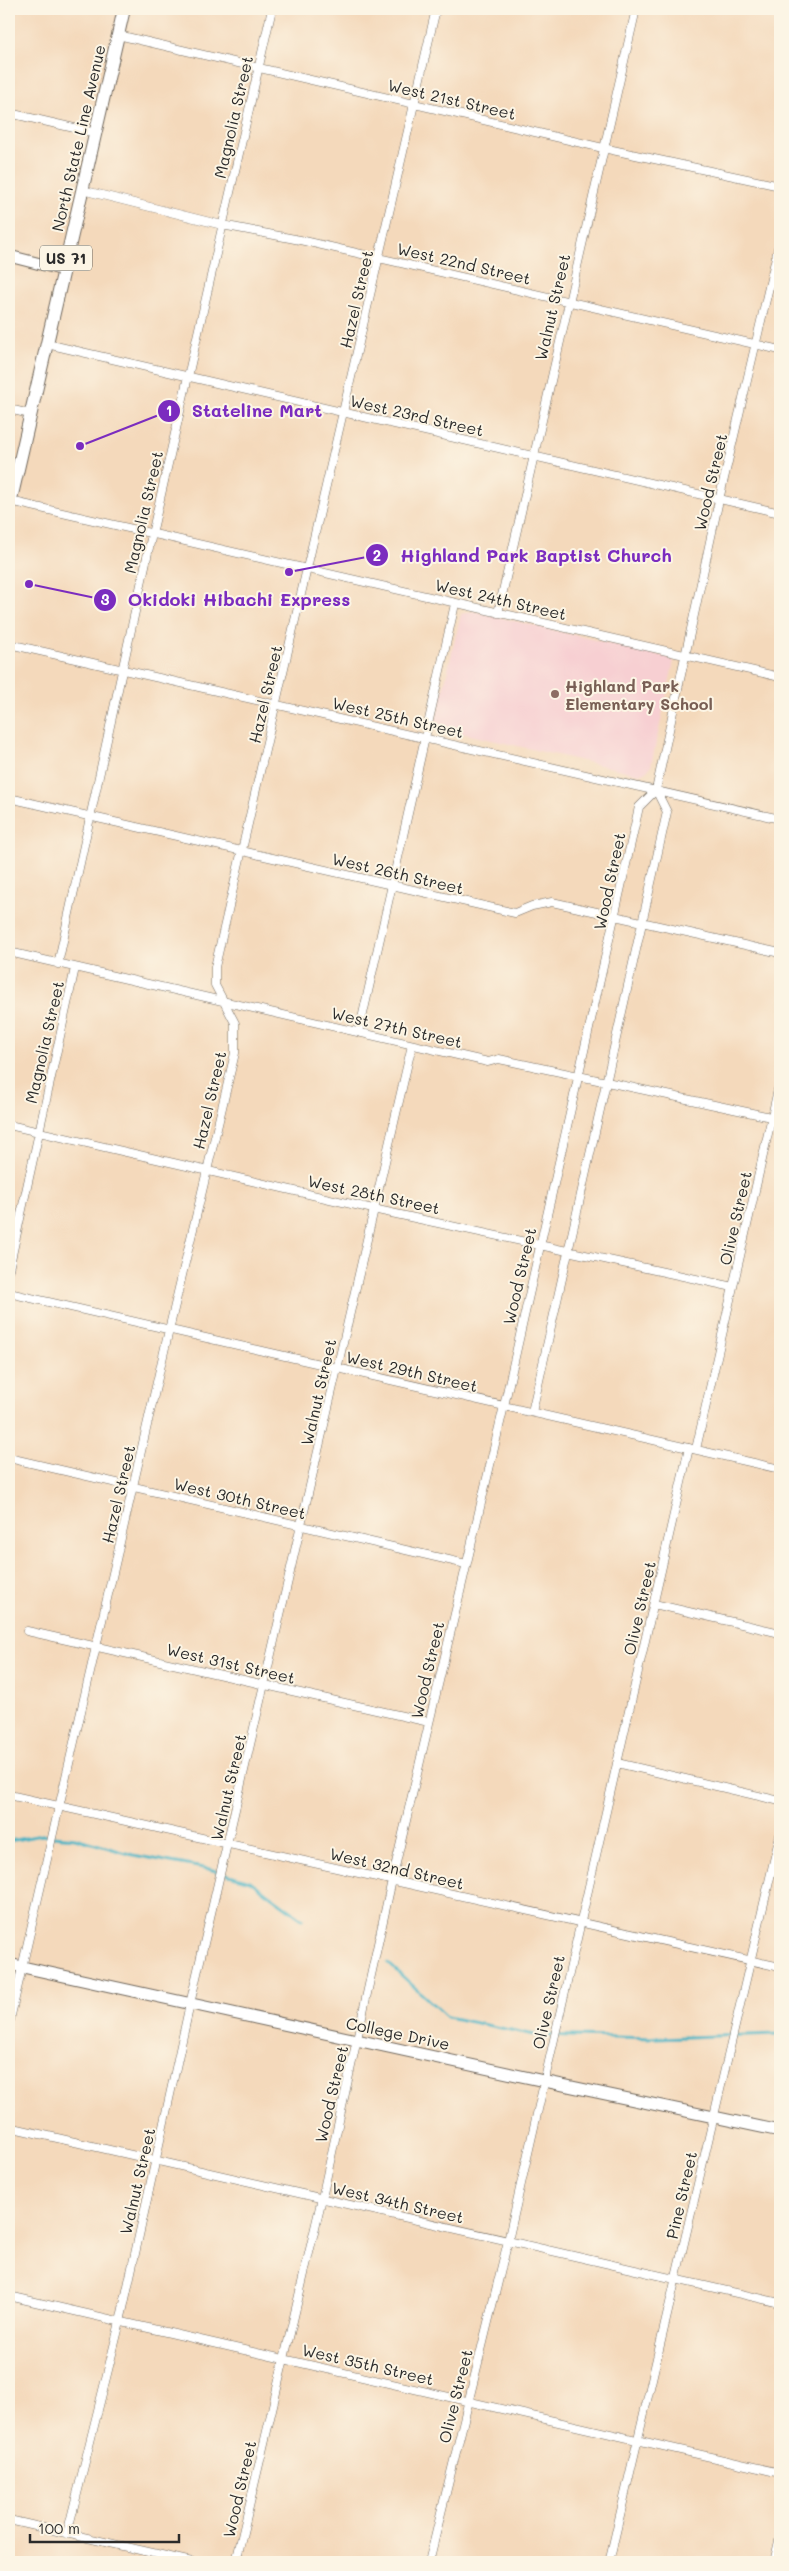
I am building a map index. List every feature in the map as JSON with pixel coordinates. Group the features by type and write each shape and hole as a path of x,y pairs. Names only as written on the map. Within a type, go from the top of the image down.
{"main road":[{"name":"North State Line Avenue","path":"10,504 124,9"}],"street":[{"name":"Magnolia Street","path":"58,964 152,534 272,9"},
{"name":"Hazel Street","path":"9,2024 206,1170 235,1053 235,1023 215,985 215,967 436,9"},
{"name":"Walnut Street","path":"498,613 636,9"},
{"name":"West 21st Street","path":"118,36 603,148 780,186"},
{"path":"9,113 96,133"},
{"name":"West 22nd Street","path":"82,190 222,225 380,258 780,350"},
{"name":"Wood Street","path":"236,2562 358,2041 392,1880 504,1406 639,807 656,790 684,655 780,240"},
{"path":"9,256 64,270"},
{"name":"West 23rd Street","path":"46,344 780,514"},
{"path":"9,409 30,414"},
{"name":"West 24th Street","path":"10,504 307,569 780,678"},
{"path":"359,1032 456,604"},
{"name":"West 25th Street","path":"9,644 780,819"},
{"path":"532,1412 667,812 656,790"},
{"name":"West 26th Street","path":"9,798 515,913 532,906 552,902 780,953"},
{"name":"West 27th Street","path":"9,952 488,1062 499,1059 780,1119"},
{"name":"Magnolia Street","path":"9,1269 75,968"},
{"name":"Walnut Street","path":"67,2534 120,2322 190,2004 229,1844 412,1045"},
{"name":"Olive Street","path":"429,2562 467,2401 508,2241 654,1604 734,1287 780,1080"},
{"name":"West 28th Street","path":"9,1125 374,1209 734,1287"},
{"name":"West 29th Street","path":"9,1293 780,1468"},
{"name":"West 30th Street","path":"9,1458 466,1564"},
{"path":"654,1604 780,1633"},
{"name":"West 31st Street","path":"27,1631 429,1722"},
{"path":"617,1763 780,1801"},
{"name":"West 32nd Street","path":"9,1795 780,1967"},
{"name":"Pine Street","path":"609,2562 780,1835"},
{"name":"College Drive","path":"9,1964 544,2082 780,2130"},
{"name":"West 34th Street","path":"9,2127 780,2303"},
{"name":"West 35th Street","path":"9,2296 780,2473"},
{"path":"9,2520 167,2559 192,2562"},
{"path":"774,2562 780,2537"}],"shaded area":[{"name":"Highland Park Elementary School","path":"473,611 667,657 674,661 651,766 647,771 639,774 440,728 436,720 461,614"}],"waterway":[{"path":"9,1841 42,1835 75,1838 133,1855 209,1869 250,1881 302,1919"},
{"path":"388,1963 447,2017 535,2035 655,2038 780,2034"}],"place":[{"name":"Stateline Mart","path":"80,446"},
{"name":"Highland Park Baptist Church","path":"289,572"},
{"name":"Okidoki Hibachi Express","path":"29,584"},
{"name":"Highland Park Elementary School","path":"555,694"}]}
